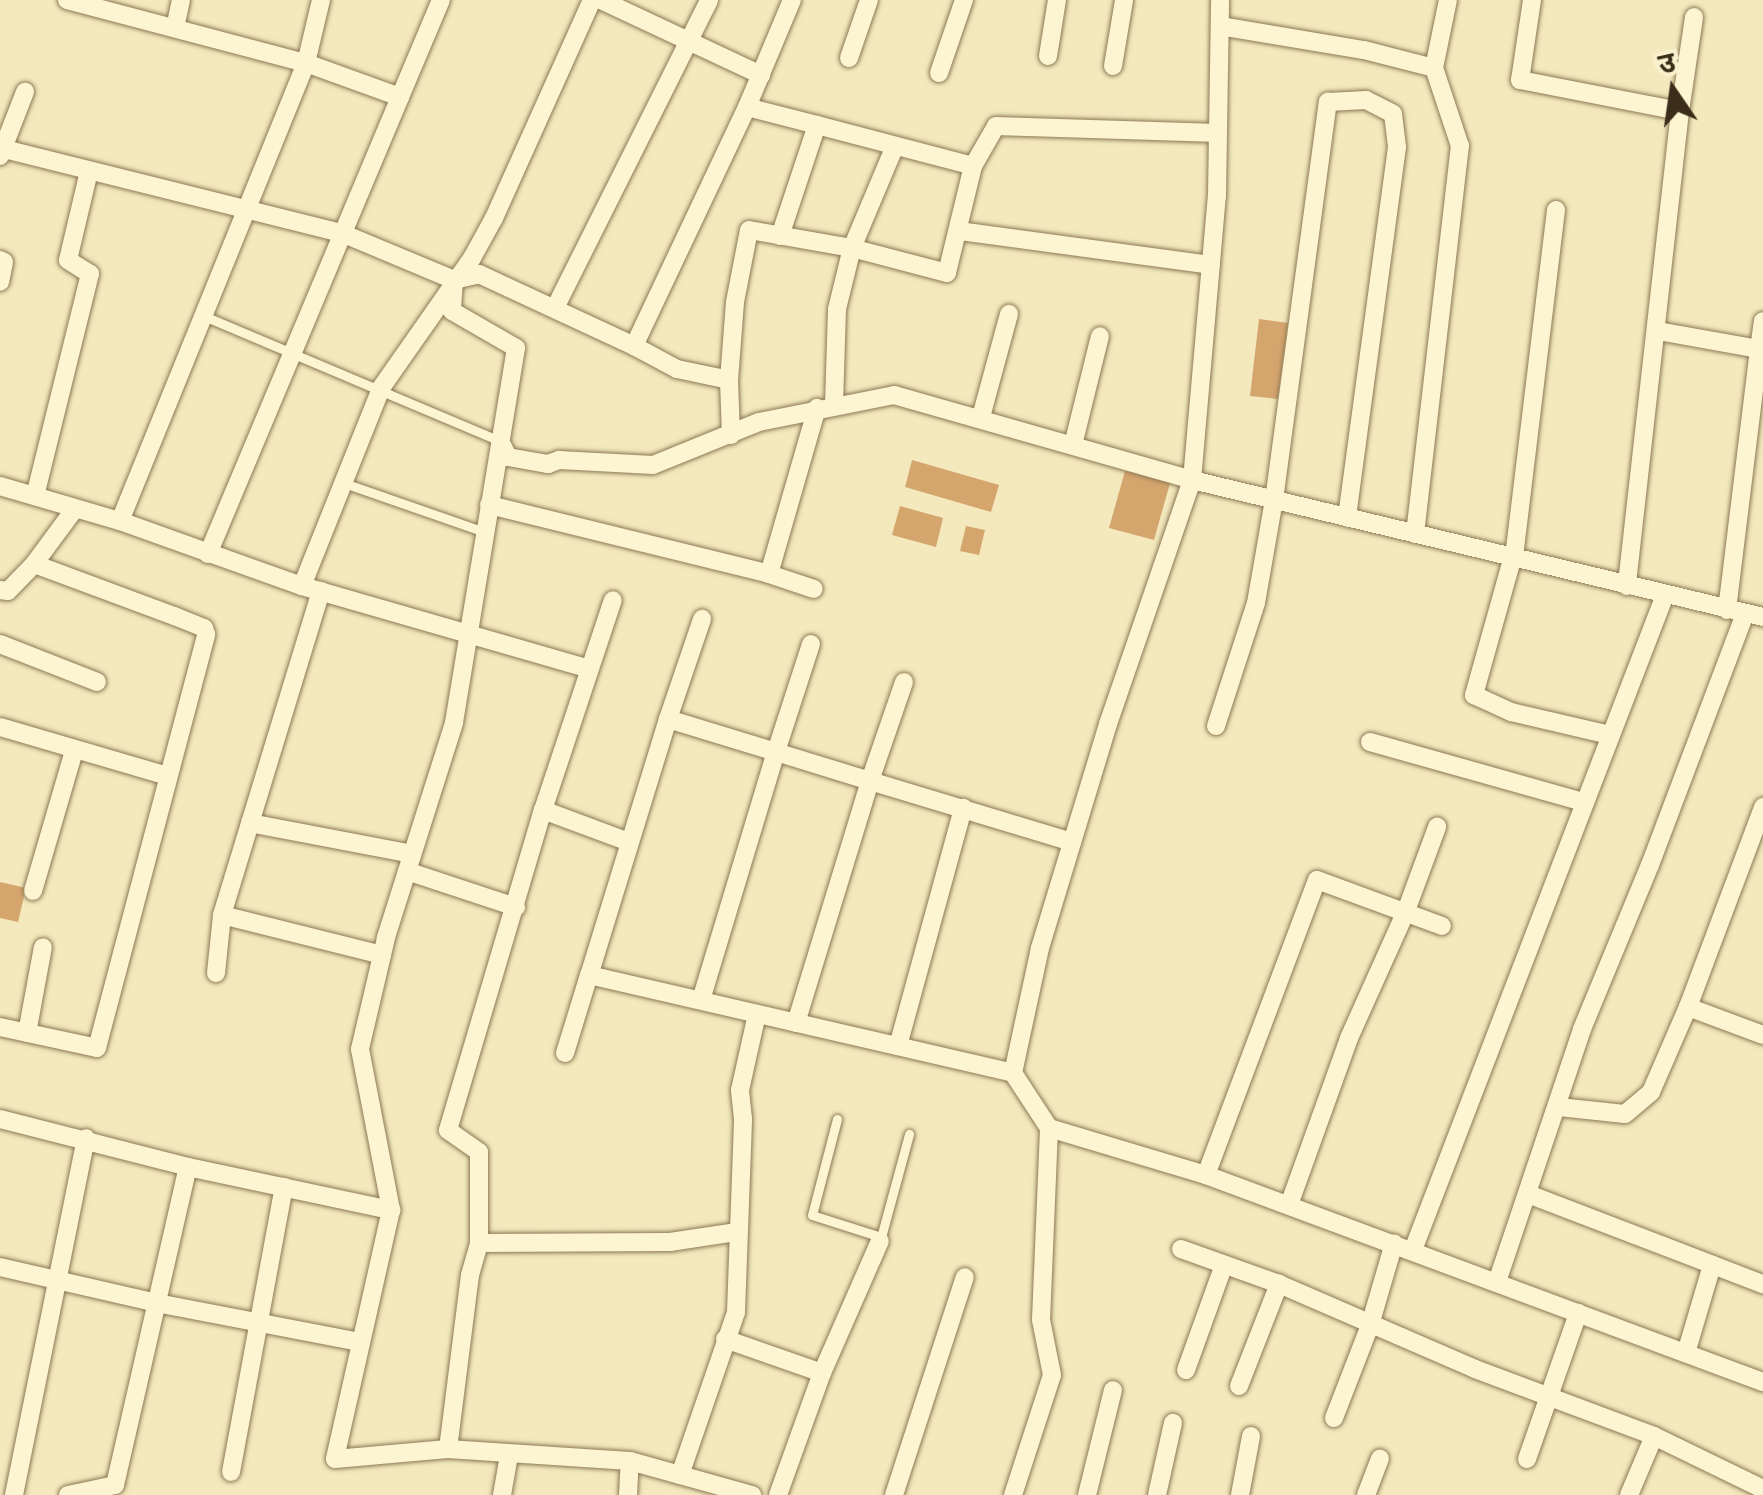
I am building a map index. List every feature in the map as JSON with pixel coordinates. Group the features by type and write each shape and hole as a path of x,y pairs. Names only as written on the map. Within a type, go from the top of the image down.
{"street":[{"path":"67,0 306,63 400,97"},
{"path":"175,28 181,0"},
{"path":"120,521 306,63 322,0"},
{"path":"208,554 440,0"},
{"path":"216,973 222,915 344,483 382,388 494,218 592,0"},
{"path":"602,0 761,76"},
{"path":"555,308 709,0"},
{"path":"634,346 747,107 792,0"},
{"path":"849,58 869,0"},
{"path":"939,74 964,0"},
{"path":"1048,56 1057,0"},
{"path":"1113,66 1124,0"},
{"path":"1013,1073 1040,948 1192,480 1211,266 1220,0"},
{"path":"1414,534 1460,146 1434,68 1448,0"},
{"path":"1532,0 1520,80 1680,111"},
{"path":"1627,586 1694,17"},
{"path":"1220,26 1364,50 1434,68"},
{"path":"24,92 1,152 344,234 454,280 479,274 677,370 729,380"},
{"path":"1216,726 1256,604 1274,500 1328,102 1366,100 1393,114 1397,146 1347,518"},
{"path":"747,107 973,166"},
{"path":"780,236 817,125"},
{"path":"731,434 729,380 735,302 749,230 852,248 948,272 973,166 996,126 1218,133"},
{"path":"769,574 826,407 837,309 852,248 894,148"},
{"path":"35,496 90,274 68,260 89,171"},
{"path":"1556,210 1515,549 1474,696 1511,712 1610,735"},
{"path":"960,231 1211,266"},
{"path":"0,260 4,262 0,282"},
{"path":"454,280 452,311 516,348 454,722 382,955 360,1048 391,1210 335,1459 448,1449 630,1461 752,1495"},
{"path":"981,418 1008,314"},
{"path":"1497,1282 1559,1107 1582,1029 1650,865 1745,613 1763,320"},
{"path":"1658,331 1761,350"},
{"path":"1073,445 1100,336"},
{"path":"500,441 508,457 548,464 559,460 653,465 759,422 894,395 1192,480 1745,613"},
{"path":"0,486 120,521 312,588 589,669"},
{"path":"489,505 769,574 814,589"},
{"path":"0,612 4,590 34,564 74,510"},
{"path":"0,1027 98,1048 204,628 34,564"},
{"path":"1413,1250 1666,595"},
{"path":"448,1449 478,1243 479,1152 448,1130 543,810 614,600"},
{"path":"564,1053 702,618"},
{"path":"0,644 98,682"},
{"path":"700,1000 810,644"},
{"path":"796,1023 904,682"},
{"path":"668,719 1072,842"},
{"path":"0,727 168,776"},
{"path":"1370,742 1584,802"},
{"path":"33,891 74,751"},
{"path":"1559,1107 1625,1114 1636,1109 1650,1092 1688,1007 1763,807"},
{"path":"898,1046 963,808"},
{"path":"543,810 629,842"},
{"path":"250,823 410,863 516,907"},
{"path":"1288,1204 1349,1038 1406,911 1437,827"},
{"path":"1206,1175 1317,880 1442,926"},
{"path":"222,915 382,955"},
{"path":"26,1034 43,947"},
{"path":"589,975 1013,1073 1049,1128 1041,1320 1052,1375 1013,1495"},
{"path":"1688,1007 1763,1035"},
{"path":"680,1475 736,1312 740,1090 757,1014"},
{"path":"0,1119 188,1167 391,1210"},
{"path":"1049,1128 1288,1204 1763,1382"},
{"path":"14,1495 86,1138"},
{"path":"70,1495 115,1485 188,1167"},
{"path":"230,1472 284,1187"},
{"path":"1528,1194 1763,1284"},
{"path":"478,1243 670,1242 737,1232"},
{"path":"778,1495 822,1373 880,1239"},
{"path":"1334,1418 1370,1326 1394,1243"},
{"path":"1181,1249 1279,1284 1370,1326 1654,1436 1763,1489"},
{"path":"1686,1353 1712,1265"},
{"path":"0,1267 157,1303 359,1342"},
{"path":"1186,1370 1223,1267"},
{"path":"894,1495 965,1277"},
{"path":"1239,1386 1279,1284"},
{"path":"1527,1459 1578,1312"},
{"path":"726,1339 822,1373"},
{"path":"1087,1495 1114,1390"},
{"path":"1157,1495 1174,1423"},
{"path":"1240,1495 1251,1436"},
{"path":"1628,1495 1654,1436"},
{"path":"502,1495 509,1456"},
{"path":"1366,1495 1380,1459"},
{"path":"628,1495 630,1461"}],"lane":[{"path":"204,316 500,441"},
{"path":"344,483 485,532"},
{"path":"837,1119 812,1215 880,1239 908,1134"}],"building":[{"path":"1259,319 1288,323 1278,399 1250,396"},
{"path":"912,460 999,485 991,512 905,487"},
{"path":"1125,471 1170,483 1154,540 1109,528"},
{"path":"900,506 943,518 936,547 892,535"},
{"path":"966,526 985,530 979,555 960,551"},
{"path":"0,882 26,888 18,922 0,918"}]}
